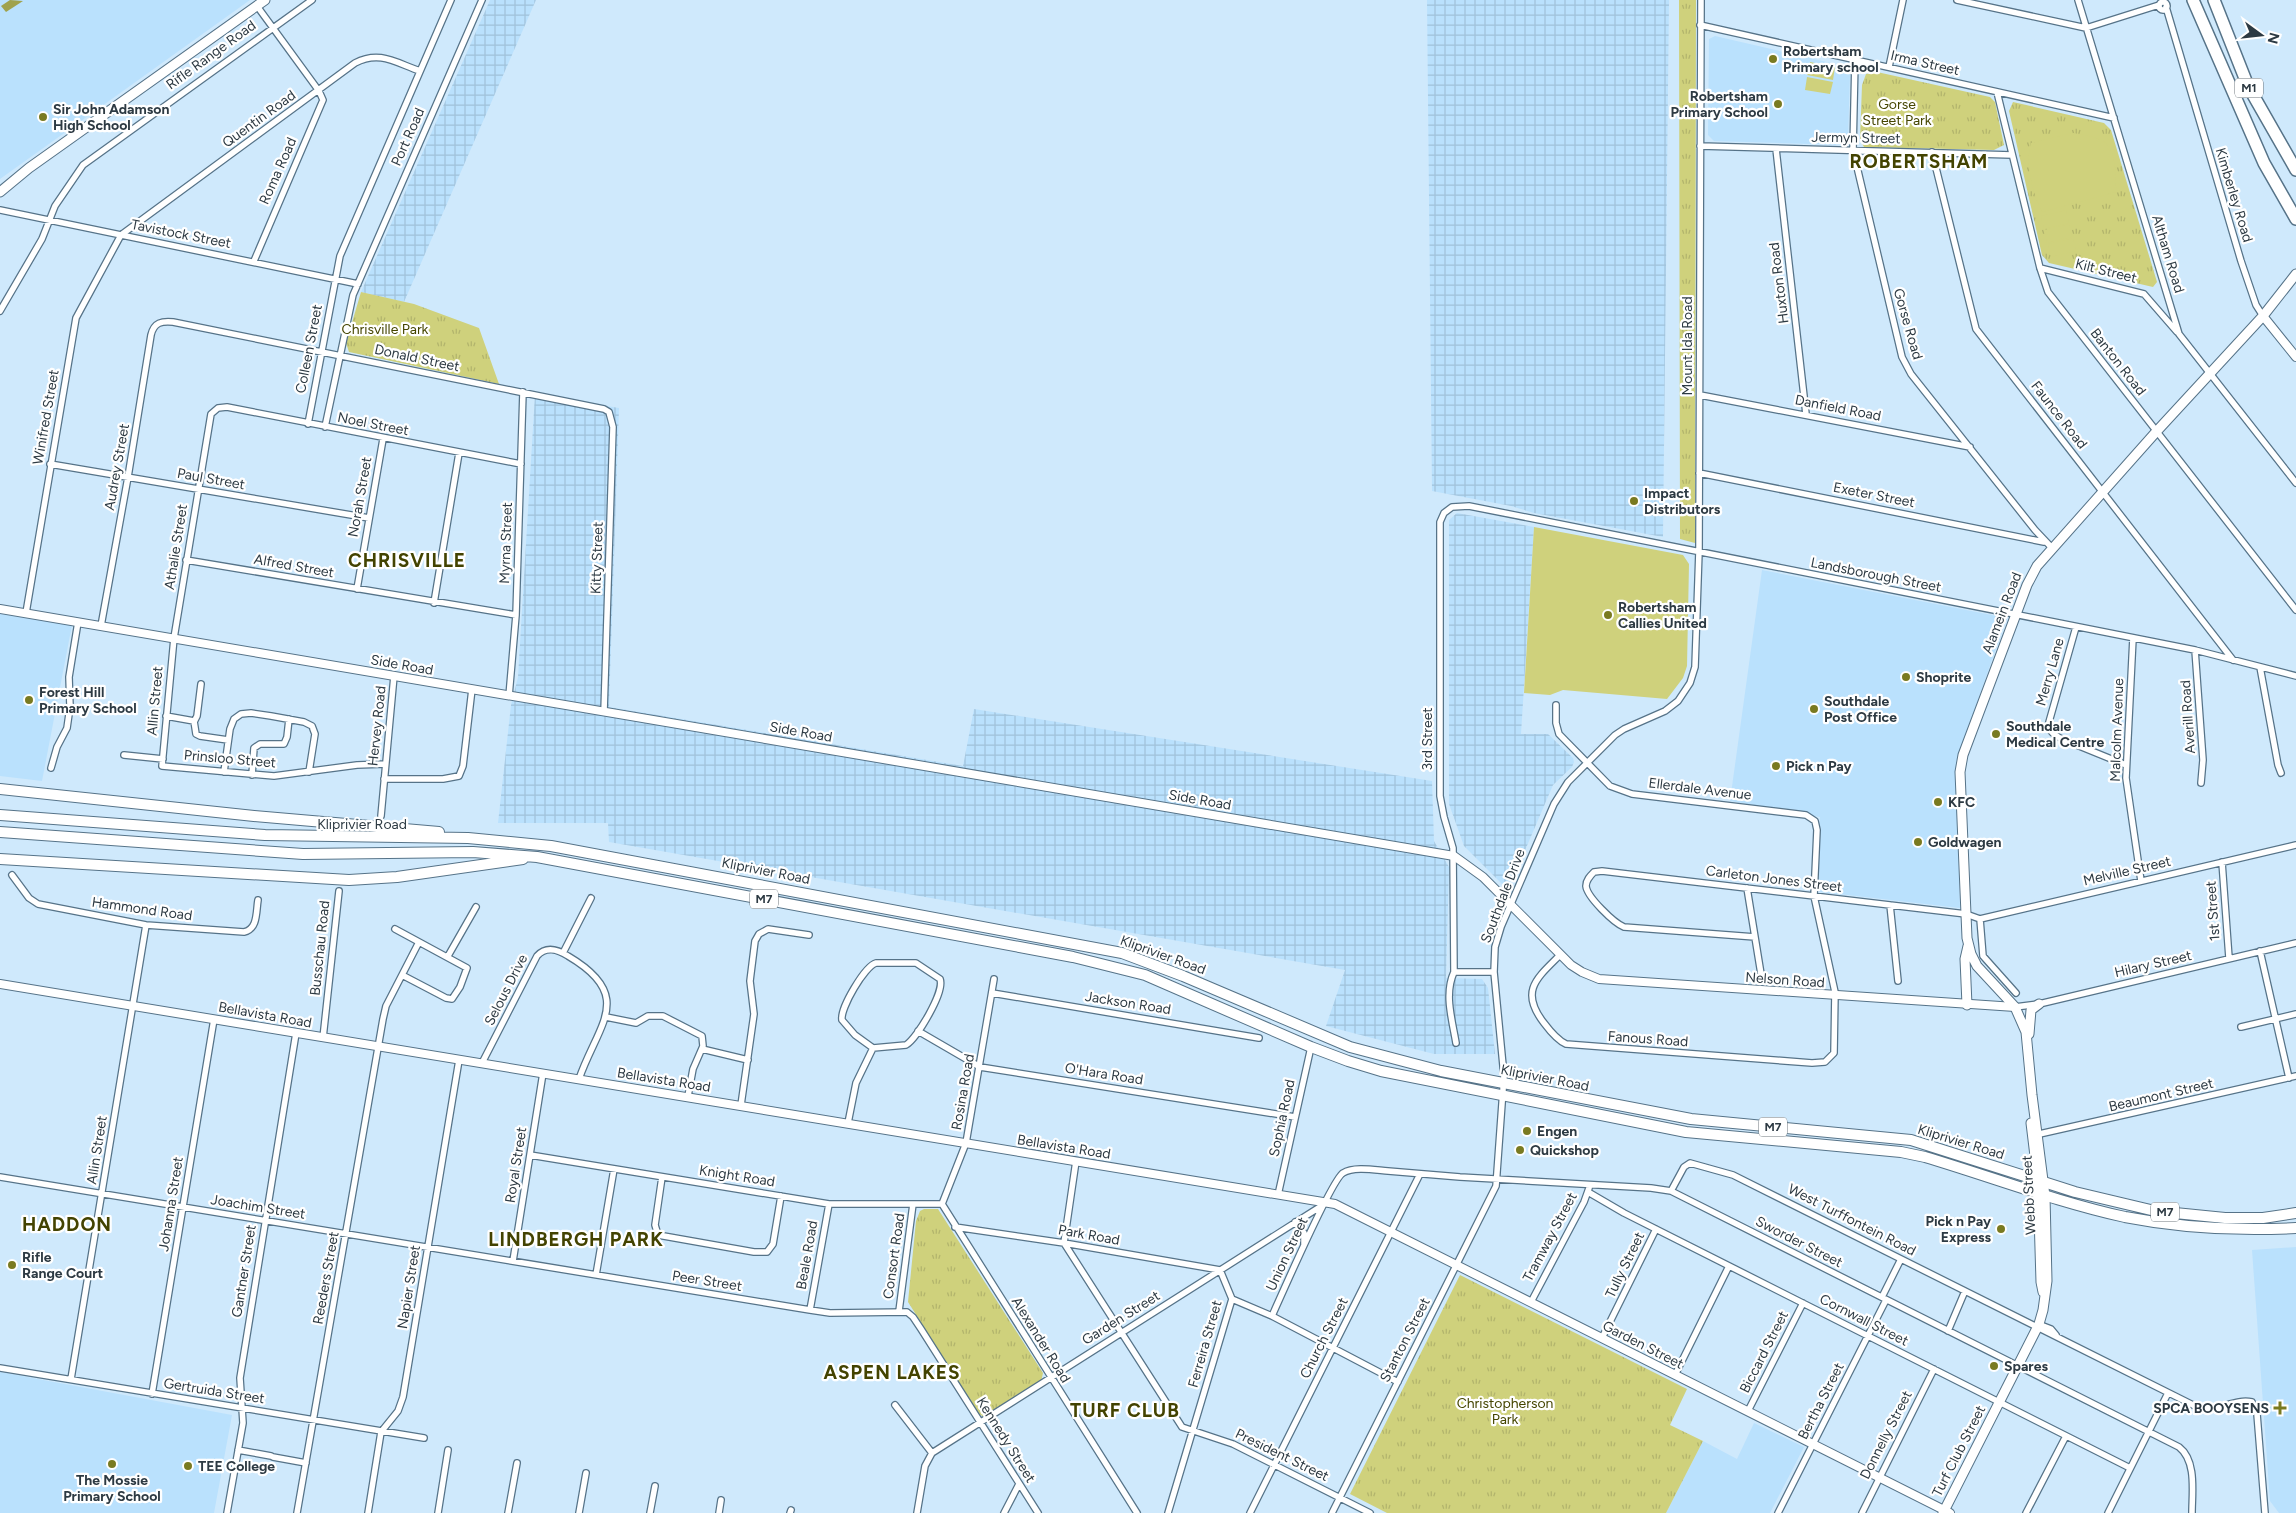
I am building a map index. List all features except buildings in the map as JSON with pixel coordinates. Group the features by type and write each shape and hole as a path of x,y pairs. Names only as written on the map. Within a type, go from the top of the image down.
{"highway":[{"name":"M1","path":"2192,0 2252,135 2296,205"},
{"name":"M1","path":"2214,0 2248,86 2296,170"},
{"path":"2252,135 2264,163 2296,219"}],"main road":[{"name":"Rifle Range Road","path":"0,192 29,168 265,0"},
{"name":"Alamein Road","path":"2015,1008 1978,966 1968,946 1960,772 1962,761 2016,615 2032,574 2052,548 2263,316 2296,274"},
{"path":"0,790 254,816 448,833 468,838"},
{"name":"Kliprivier Road","path":"0,815 282,836 468,838 551,846 1122,954 1184,976 1350,1047 1402,1062 1504,1084 1691,1119 1911,1140 2107,1201 2179,1214 2263,1218 2296,1214"},
{"name":"Kliprivier Road","path":"0,832 303,854 473,852 537,856 1064,955 1127,969 1173,986 1311,1047 1381,1071 1686,1132 1901,1152 1960,1168 2042,1195 2126,1217 2164,1223 2220,1228 2296,1228"},
{"path":"0,859 349,880 404,876 537,856"},
{"path":"1968,946 1965,959 1968,1005"},
{"path":"2028,1047 2031,1010 2039,1004"},
{"name":"Webb Street","path":"2000,1402 2043,1310 2047,1275 2041,1182 2030,1106 2032,1095 2028,1047 2025,1029 2015,1008"},
{"name":"Turf Club Street","path":"1945,1512 2000,1402"}],"street":[{"name":"Rifle Range Road","path":"0,311 42,238 48,220 68,186 87,162 312,0"},
{"name":"Port Road","path":"335,278 340,256 451,0"},
{"name":"Port Road","path":"358,284 482,0"},
{"name":"Mount Ida Road","path":"1686,691 1693,675 1696,658 1699,551 1701,0"},
{"path":"1889,67 1903,0"},
{"path":"1957,0 2086,28 2162,5"},
{"name":"Altham Road","path":"2078,0 2179,334 2296,483"},
{"name":"Kimberley Road","path":"2162,5 2171,28 2256,305 2296,357"},
{"path":"257,6 319,91"},
{"name":"Irma Street","path":"1700,25 2114,118"},
{"name":"Quentin Road","path":"121,235 356,63 378,56 420,71"},
{"name":"Gorse Road","path":"1855,60 1853,150 1902,357 1911,374 2044,542 2052,548"},
{"name":"Roma Road","path":"254,261 320,106 322,100 319,91"},
{"name":"Banton Road","path":"1997,92 2044,286 2296,610"},
{"name":"Jermyn Street","path":"1700,146 2012,155"},
{"name":"Huxton Road","path":"1776,149 1806,414"},
{"name":"Faunce Road","path":"1932,152 1976,328 2233,660"},
{"name":"Tavistock Street","path":"0,210 358,284"},
{"name":"Winifred Street","path":"26,613 76,318 121,235"},
{"name":"Kilt Street","path":"2040,268 2144,294 2179,334"},
{"name":"Colleen Street","path":"308,424 335,278"},
{"path":"325,427 339,355 353,295 358,284"},
{"name":"Donald Street","path":"166,321 604,409"},
{"name":"Audrey Street","path":"101,626 128,477 151,332 155,325 166,321"},
{"name":"Myrna Street","path":"509,696 516,616 523,392"},
{"name":"Danfield Road","path":"1700,395 1970,447"},
{"name":"Noel Street","path":"222,407 521,464"},
{"name":"Athalie Street","path":"174,638 211,414 214,409 222,407"},
{"name":"Kitty Street","path":"604,409 611,414 613,426 604,712"},
{"name":"Norah Street","path":"357,589 383,438"},
{"path":"434,603 459,453"},
{"name":"Paul Street","path":"50,464 369,518"},
{"name":"Exeter Street","path":"1699,473 2044,542"},
{"name":"Landsborough Street","path":"1450,508 1458,505 1468,506 1699,551 2196,650 2296,676"},
{"name":"3rd Street","path":"1450,508 1443,515 1440,526 1440,780 1441,806 1452,840 1454,856 1454,972 1449,996 1456,1043"},
{"name":"Alfred Street","path":"186,560 516,616"},
{"name":"Side Road","path":"0,609 1454,856 1483,877 1512,904 1560,955"},
{"path":"51,768 57,747 66,732 68,722 69,677 78,622"},
{"name":"Merry Lane","path":"2076,627 2049,722 2050,729 2053,734 2062,739 2126,765"},
{"name":"Allin Street","path":"162,762 174,638"},
{"name":"Malcolm Avenue","path":"2133,638 2126,765 2128,798 2141,881"},
{"name":"Averill Road","path":"2196,650 2203,760 2201,782"},
{"path":"2260,668 2281,773"},
{"name":"Hervey Road","path":"381,816 394,676"},
{"path":"201,684 197,716 194,722 198,735 228,740"},
{"name":"Hervey Road","path":"384,779 443,779 459,776 463,766 472,689"},
{"name":"Southdale Drive","path":"1497,1178 1504,1084 1494,972 1495,947 1558,797 1568,782 1618,732 1665,711 1686,691"},
{"name":"Ellerdale Avenue","path":"1556,705 1556,723 1559,734 1610,786 1625,793 1806,815 1817,824 1814,896"},
{"path":"224,772 231,724 241,714 251,712 309,723 314,729 309,772"},
{"path":"166,716 194,722"},
{"path":"252,775 254,748 260,744 284,744 289,719"},
{"name":"Prinsloo Street","path":"124,755 252,775 282,776 357,765 385,764"},
{"name":"Melville Street","path":"1980,919 2296,845"},
{"name":"1st Street","path":"2222,862 2229,958"},
{"name":"Carleton Jones Street","path":"1755,938 1624,927 1616,922 1594,900 1587,889 1586,883 1594,872 1602,871 1966,914"},
{"name":"Hammond Road","path":"12,875 29,898 38,904 146,925 244,932 252,929 254,925 258,900"},
{"path":"1748,888 1761,974"},
{"name":"Busschau Road","path":"323,1038 339,891"},
{"path":"1814,896 1835,996"},
{"path":"579,1079 606,1018 605,992 598,978 583,964 563,953 591,898"},
{"path":"1890,905 1898,981"},
{"path":"448,956 476,908"},
{"path":"1966,914 1980,919 1983,956 2016,993"},
{"name":"Allin Street","path":"71,1380 146,925"},
{"path":"741,1105 754,1014 750,974 757,938 764,931 774,928 809,935"},
{"path":"395,929 468,968 460,987 452,999 446,998 402,975"},
{"name":"Reeders Street","path":"297,1513 384,1012 420,942"},
{"name":"Hilary Street","path":"2015,1008 2039,1004 2296,943"},
{"name":"Selous Drive","path":"482,1064 537,956 549,949 563,953"},
{"path":"2260,952 2289,1078"},
{"name":"Nelson Road","path":"1560,955 1582,972 1606,980 2015,1008"},
{"name":"Fanous Road","path":"1560,955 1538,977 1531,998 1538,1016 1557,1038 1566,1044 1812,1063 1825,1062 1832,1056 1835,1050 1835,996"},
{"path":"916,963 940,979 942,985 940,992 918,1031 906,1045 873,1048 845,1025 841,1018 846,1004 872,964 916,963"},
{"path":"1454,972 1494,972"},
{"name":"Rosina Road","path":"942,1204 966,1143 994,979"},
{"name":"Bellavista Road","path":"0,984 482,1064 688,1096 1324,1204"},
{"name":"Jackson Road","path":"992,993 1259,1038"},
{"path":"2241,1027 2296,1014"},
{"path":"606,1018 636,1023 648,1016 663,1016 702,1036 702,1049 693,1069 688,1096"},
{"name":"Johanna Street","path":"152,1394 214,1019"},
{"name":"O'Hara Road","path":"918,1031 980,1067 1294,1117"},
{"name":"Gantner Street","path":"227,1513 243,1408 240,1378 296,1033"},
{"name":"Sophia Road","path":"1278,1195 1311,1047"},
{"path":"848,1123 856,1083 873,1048"},
{"path":"702,1049 748,1060"},
{"name":"Napier Street","path":"368,1513 382,1432 398,1411 403,1397 459,1060"},
{"name":"Royal Street","path":"513,1261 543,1073"},
{"name":"Beaumont Street","path":"2035,1135 2296,1076"},
{"name":"Knight Road","path":"530,1155 830,1204 942,1204"},
{"path":"1064,1243 1076,1161"},
{"name":"West Turffontein Road","path":"1670,1191 1684,1166 1690,1163 1741,1178 1965,1291 2036,1325 2051,1329 2056,1335 2197,1407 2208,1410 2243,1402 2252,1402 2258,1414 2265,1513"},
{"path":"596,1275 614,1169"},
{"name":"Sworder Street","path":"1324,1204 1338,1177 1345,1172 1365,1170 1651,1188 1670,1191 2179,1447 2188,1456 2192,1513"},
{"name":"Church Street","path":"1250,1513 1420,1174"},
{"name":"Joachim Street","path":"0,1177 513,1261"},
{"path":"662,1177 655,1225 658,1235 754,1252 768,1252 773,1244 782,1196"},
{"name":"Stanton Street","path":"1332,1513 1492,1196 1497,1178"},
{"name":"Tramway Street","path":"1530,1302 1588,1192 1590,1184"},
{"name":"Cornwall Street","path":"1588,1192 1656,1229 2130,1468"},
{"name":"Beale Road","path":"810,1310 830,1204"},
{"name":"Consort Road","path":"899,1311 913,1204"},
{"name":"Alexander Road","path":"942,1204 1137,1513"},
{"name":"Garden Street","path":"932,1453 1324,1204 1344,1208 1814,1444 1945,1512"},
{"name":"Union Street","path":"1272,1316 1324,1204"},
{"path":"1295,1222 1304,1235 1302,1251"},
{"name":"Park Road","path":"955,1227 1064,1243 1220,1270"},
{"name":"Tully Street","path":"1602,1338 1656,1229"},
{"name":"President Street","path":"1064,1243 1182,1427 1192,1432 1233,1444 1370,1513"},
{"name":"Bertha Street","path":"1778,1513 1868,1335 1900,1259"},
{"name":"Peer Street","path":"513,1261 810,1310 843,1313 899,1311"},
{"path":"1675,1375 1729,1266"},
{"name":"Ferreira Street","path":"1168,1513 1232,1299 1220,1270"},
{"path":"1948,1331 1965,1291"},
{"path":"1232,1299 1272,1316 1398,1382"},
{"name":"Biccard Street","path":"1748,1412 1802,1303"},
{"name":"Kennedy Street","path":"899,1311 909,1313 913,1317 1038,1513"},
{"name":"Gertruida Street","path":"0,1368 424,1438"},
{"name":"Donnelly Street","path":"1862,1513 1934,1369"},
{"path":"2108,1513 2168,1392"},
{"path":"895,1405 932,1453 925,1466 918,1513"},
{"path":"2026,1513 2066,1436"},
{"path":"238,1450 306,1463"},
{"path":"438,1513 448,1450"},
{"path":"508,1513 517,1464"},
{"path":"579,1513 586,1473"},
{"path":"1004,1513 1019,1484"},
{"path":"650,1513 655,1486"},
{"path":"719,1513 721,1500"}],"shaded area":[{"name":"Sir John Adamson High School","path":"0,0 250,0 0,179"},
{"path":"10,0 23,1 6,12 1,6"},
{"path":"490,0 536,0 404,302 361,292"},
{"path":"1427,0 1669,0 1663,537 1534,513 1511,506 1432,491"},
{"name":"Robertsham Primary School","path":"1715,36 1844,66 1850,73 1848,140 1842,145 1714,141 1708,135 1709,39"},
{"path":"535,394 619,408 609,707 963,766 974,709 1432,781 1434,841 1449,867 1446,978 1482,979 1488,988 1495,1054 1434,1054 1326,1026 1345,970 609,842 608,823 498,823 511,705 518,677"},
{"path":"1457,513 1534,527 1521,734 1548,734 1573,758 1574,762 1572,767 1553,785 1511,883 1503,885 1464,846 1449,804 1449,520"},
{"path":"1762,570 2007,618 1956,762 1960,908 1813,891 1820,817 1730,801"},
{"name":"Forest Hill Primary School","path":"0,614 72,625 42,781 0,776"},
{"name":"SPCA BOOYSENS","path":"2296,1247 2296,1513 2279,1513 2270,1501 2252,1250"},
{"name":"The Mossie Primary School","path":"0,1372 232,1415 214,1513 0,1513"},
{"path":"1754,1423 1804,1447 1770,1513 1666,1513 1703,1441 1737,1459"}],"green space":[{"path":"1679,0 1696,0 1695,543 1680,539"},
{"path":"1810,62 1835,67 1833,80 1807,75"},
{"name":"Gorse Street Park","path":"1877,72 1990,97 1995,102 2004,145 1994,150 1864,147 1860,140 1862,85 1866,74"},
{"path":"1807,77 1833,82 1830,94 1805,90"},
{"path":"2013,102 2104,123 2111,130 2157,282 2153,287 2049,263 2042,255 2009,111"},
{"path":"2073,133 2101,140 2110,149 2114,163 2116,192 2042,212 2030,178 2029,152 2031,143"},
{"path":"2066,210 2069,223 2044,229 2041,216"},
{"path":"2069,224 2072,237 2047,243 2044,230"},
{"path":"2073,238 2076,251 2051,257 2048,244"},
{"name":"Chrisville Park","path":"361,292 414,304 479,328 499,384 349,352 346,343"},
{"name":"Robertsham Callies United","path":"1534,527 1683,555 1689,564 1687,666 1683,678 1667,699 1563,690 1550,695 1524,693"},
{"path":"924,1209 938,1209 1043,1373 1041,1382 984,1417 979,1414 908,1302 916,1221 920,1211"},
{"name":"Christopherson Park","path":"1460,1275 1687,1389 1670,1425 1703,1441 1666,1513 1387,1513 1350,1494"}],"place":[{"name":"Robertsham Primary school","path":"1773,59"},
{"name":"Robertsham Primary School","path":"1778,104"},
{"name":"Sir John Adamson High School","path":"43,117"},
{"name":"Impact Distributors","path":"1634,501"},
{"name":"Robertsham Callies United","path":"1608,615"},
{"name":"Shoprite","path":"1906,677"},
{"name":"Forest Hill Primary School","path":"29,700"},
{"name":"Southdale Post Office","path":"1814,709"},
{"name":"Southdale Medical Centre","path":"1996,734"},
{"name":"Pick n Pay","path":"1776,766"},
{"name":"KFC","path":"1938,802"},
{"name":"Goldwagen","path":"1918,842"},
{"name":"Engen","path":"1527,1131"},
{"name":"Quickshop","path":"1520,1150"},
{"name":"Pick n Pay Express","path":"2001,1229"},
{"name":"Rifle Range Court","path":"12,1265"},
{"name":"Spares","path":"1994,1366"},
{"name":"SPCA BOOYSENS","path":"2280,1408"},
{"name":"The Mossie Primary School","path":"112,1464"},
{"name":"TEE College","path":"188,1466"}],"district":[{"name":"ROBERTSHAM","path":"1919,161"},
{"name":"CHRISVILLE","path":"407,560"},
{"name":"HADDON","path":"67,1224"},
{"name":"LINDBERGH PARK","path":"576,1239"},
{"name":"ASPEN LAKES","path":"892,1372"},
{"name":"TURF CLUB","path":"1125,1410"}]}
